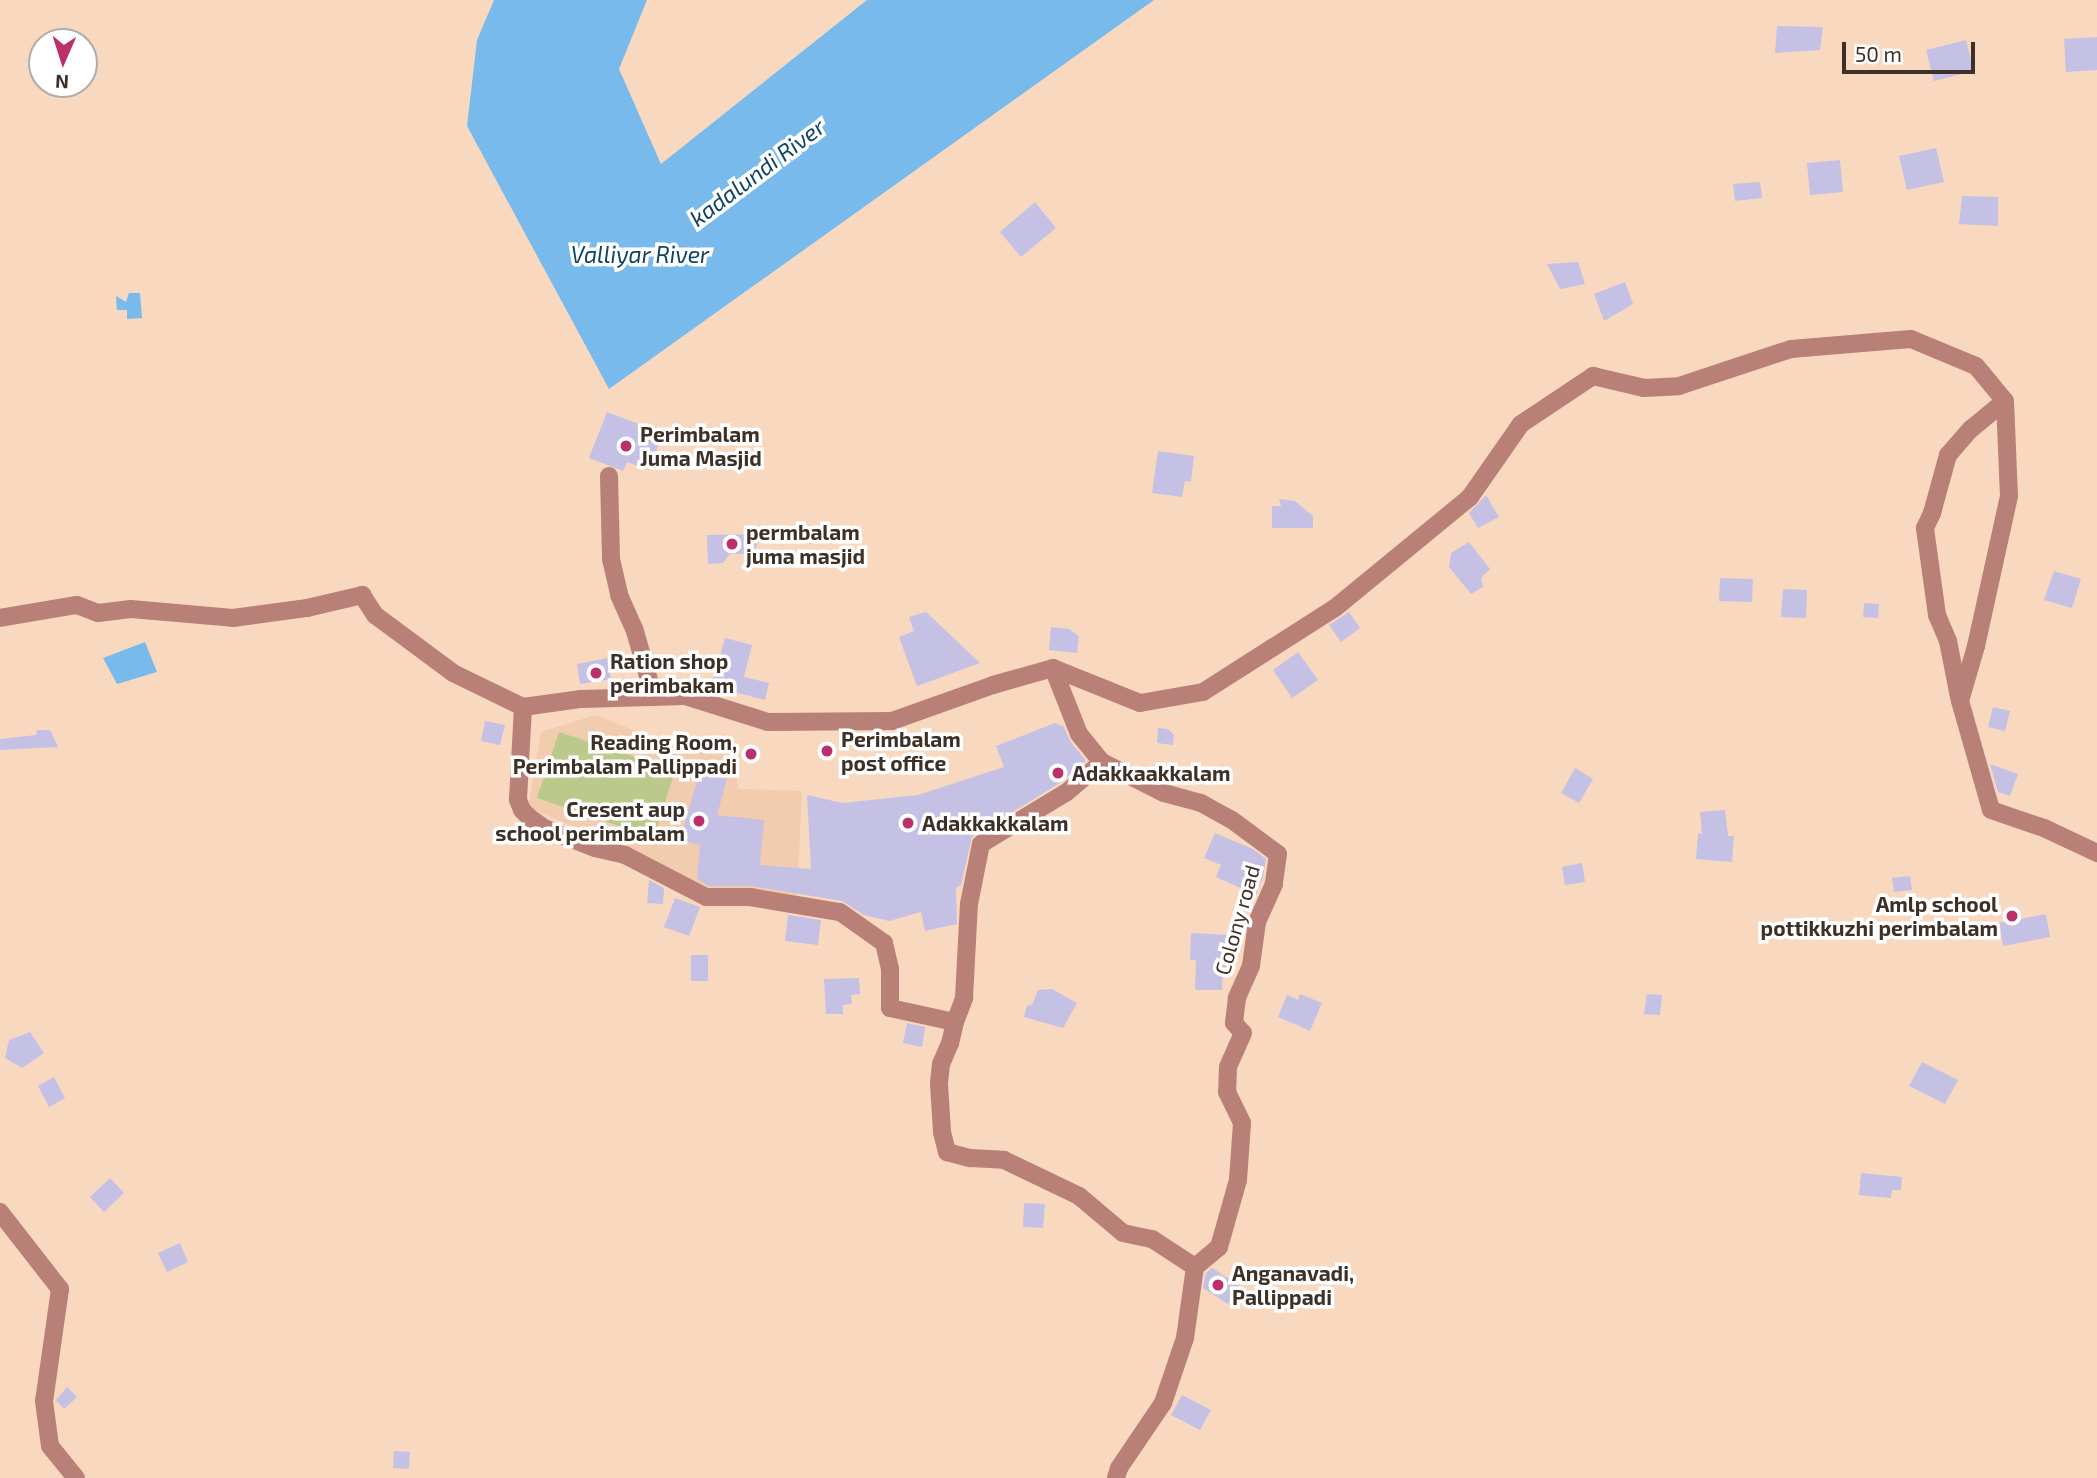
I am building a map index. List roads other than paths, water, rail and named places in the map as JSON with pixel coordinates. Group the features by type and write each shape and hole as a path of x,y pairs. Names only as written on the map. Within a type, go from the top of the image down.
{"street":[{"path":"0,618 77,605 98,613 131,610 233,618 307,608 362,595 375,615 453,673 523,707 581,699 685,696 768,722 892,721 993,685 1053,668 1140,703 1203,692 1335,608 1470,496 1521,424 1593,376 1644,388 1679,386 1791,349 1911,339 1976,366 2005,401 2009,496 1976,646 1960,701"},
{"path":"2005,401 1971,429 1948,455 1932,513 1925,528 1937,615 1948,641 1960,701 1991,810 2044,828 2097,853"},
{"path":"608,476 611,559 619,596 634,628 654,697"},
{"path":"1053,668 1079,734 1102,762 1068,792 981,844 969,904 964,998 941,1064 939,1084 942,1132 947,1152 970,1158 1004,1160 1079,1196 1123,1233 1152,1239 1195,1268 1185,1338 1163,1404 1119,1468 1116,1478"},
{"path":"523,707 518,800 522,810 537,822 596,848 625,855 706,897 750,897 840,912 884,943 890,969 890,1007 955,1022"},
{"name":"Colony road","path":"1102,762 1164,793 1201,803 1232,820 1278,855 1274,884 1257,922 1251,966 1237,998 1234,1023 1243,1033 1228,1068 1227,1092 1242,1123 1238,1180 1219,1247 1195,1268"},
{"path":"0,1212 60,1289 44,1401 50,1446 76,1478"}],"water":[{"name":"Valliyar River","path":"494,0 647,0 619,69 661,164 867,0 1154,0 609,389 467,126 477,40"},
{"path":"129,293 140,293 142,318 127,319 127,310 117,310 116,296 126,302"},
{"path":"145,642 157,672 117,684 103,658"}],"place":[{"name":"Perimbalam Juma Masjid","path":"626,446"},
{"name":"permbalam juma masjid","path":"732,544"},
{"name":"Ration shop perimbakam","path":"596,673"},
{"name":"Perimbalam post office","path":"827,751"},
{"name":"Reading Room, Perimbalam Pallippadi","path":"751,754"},
{"name":"Adakkaakkalam","path":"1058,773"},
{"name":"Cresent aup school perimbalam","path":"699,821"},
{"name":"Adakkakkalam","path":"908,823"},
{"name":"Amlp school pottikkuzhi perimbalam","path":"2012,916"},
{"name":"Anganavadi, Pallippadi","path":"1218,1285"}],"water label":[{"name":"kadalundi River","path":"757,172"}]}
